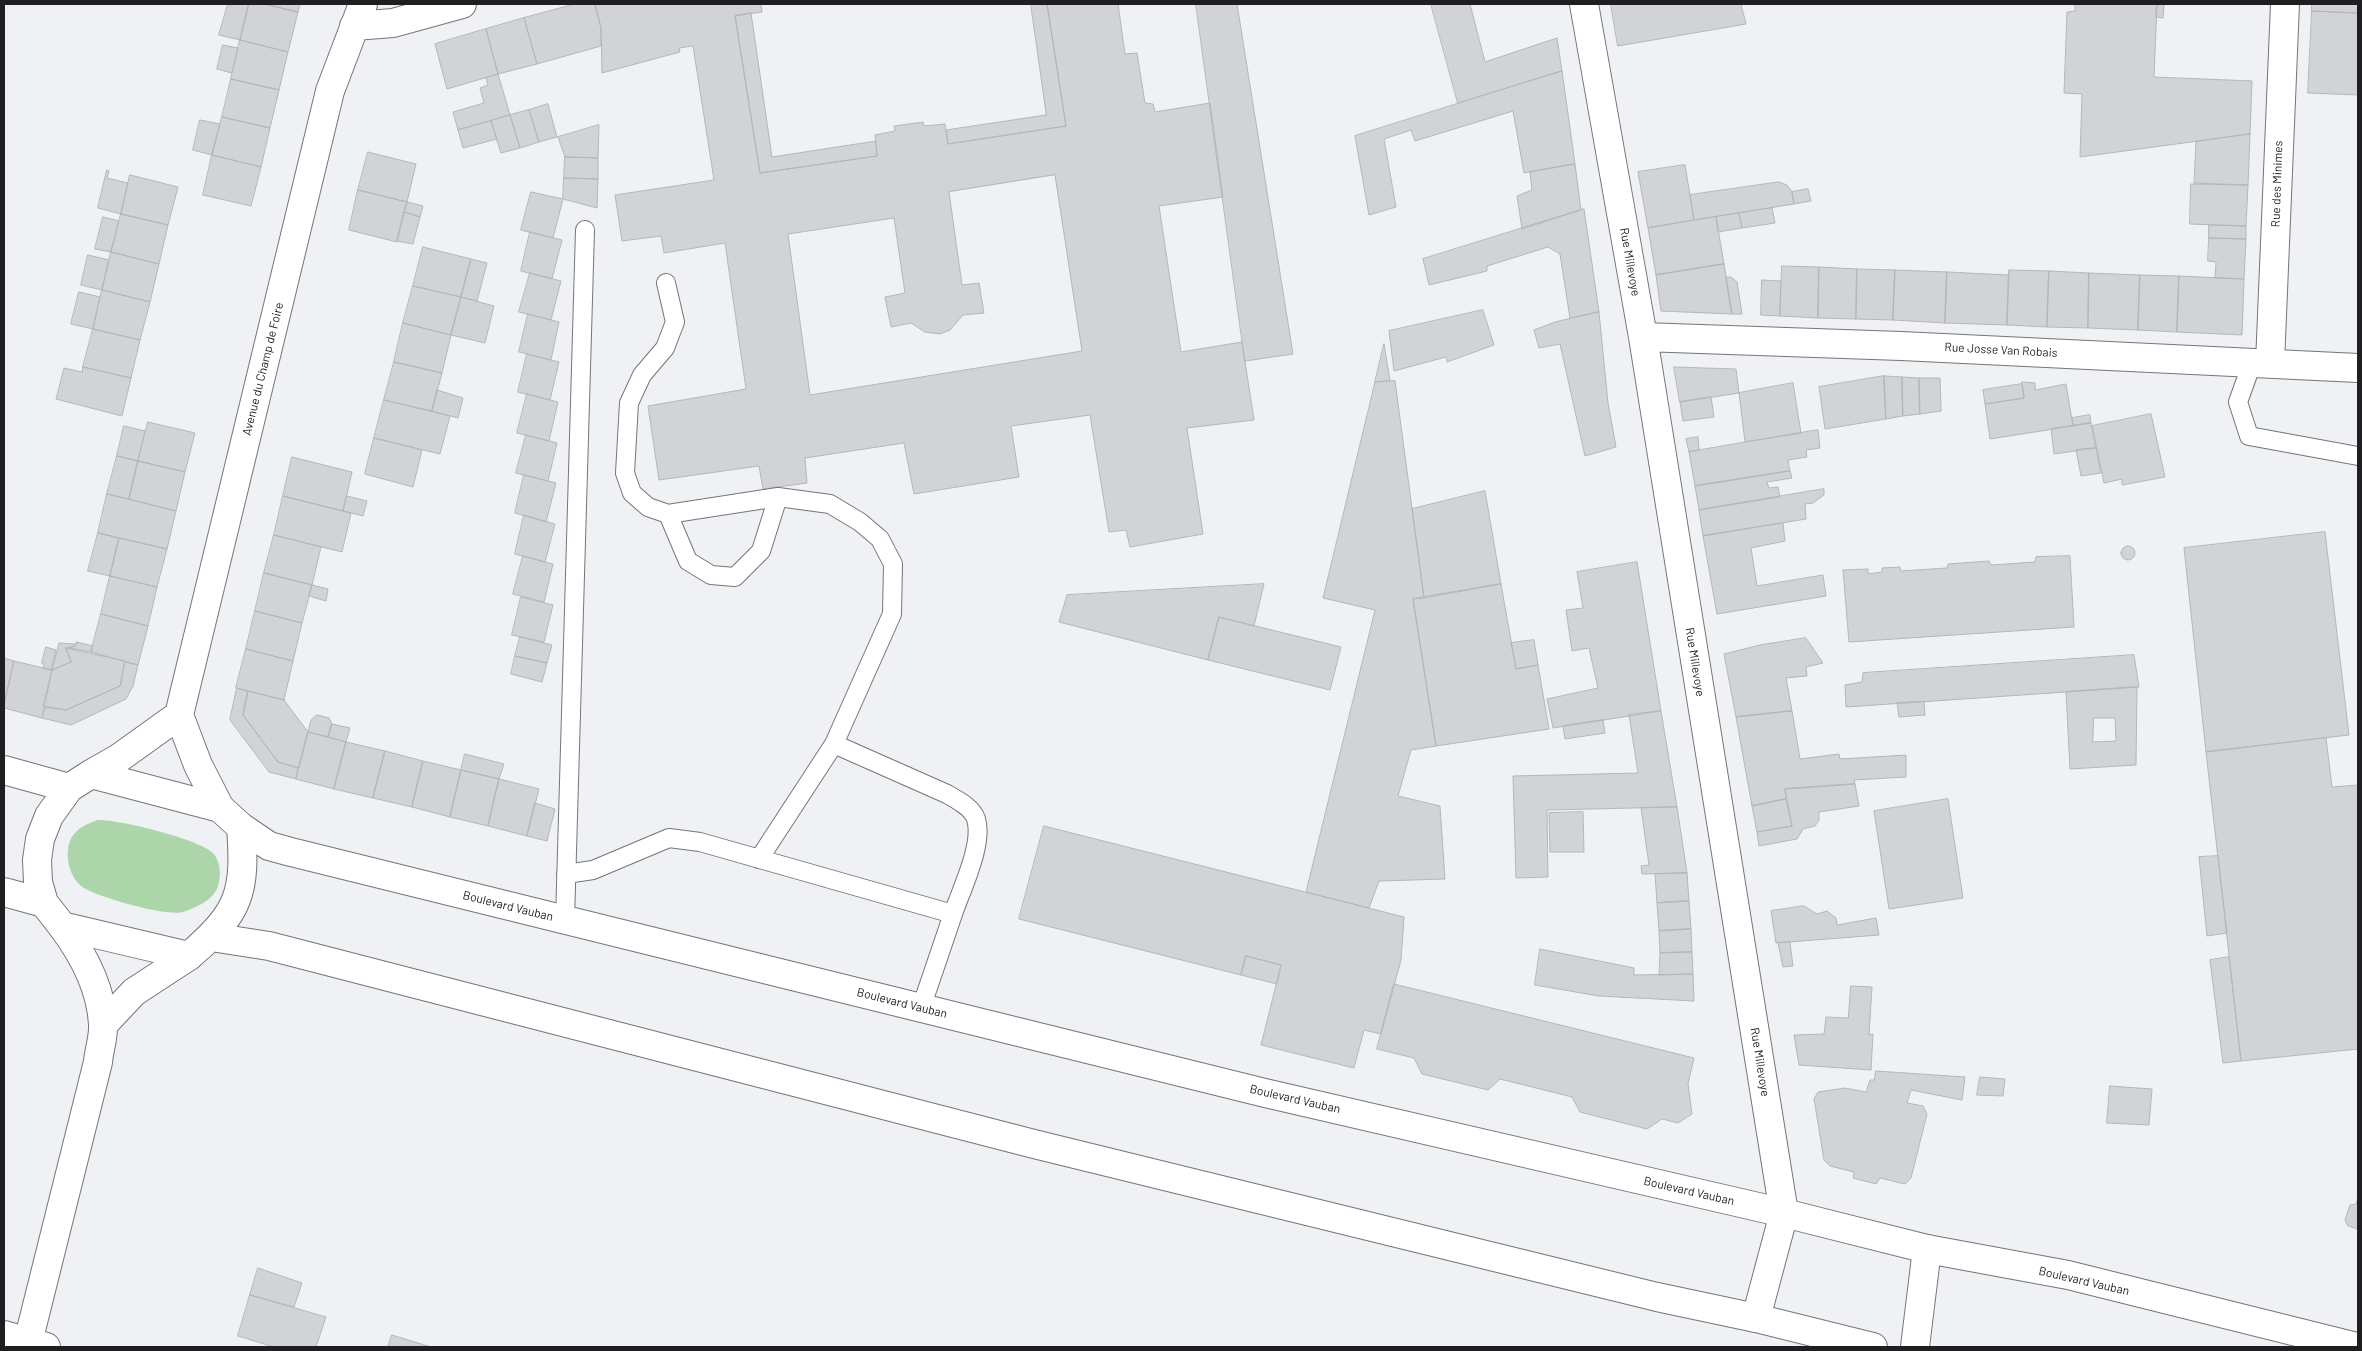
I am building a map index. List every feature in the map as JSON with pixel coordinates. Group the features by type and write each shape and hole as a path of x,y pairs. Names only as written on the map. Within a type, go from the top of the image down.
{"main road":[{"path":"358,15 393,23 462,4"},
{"name":"Rue Millevoye","path":"1584,4 1643,337 1784,1213 1756,1318"},
{"name":"Rue des Minimes","path":"2261,363 2285,4"},
{"name":"Avenue du Champ de Foire","path":"179,715 330,91 358,15"},
{"name":"Rue Josse Van Robais","path":"1643,337 1901,346 2358,368"},
{"path":"26,1341 98,1062 103,1025 97,991 82,952 44,903 38,882 37,860 40,839 49,816 80,781 119,758 179,715 198,765 220,808"},
{"path":"4,770 80,781 220,808"},
{"name":"Boulevard Vauban","path":"220,808 240,827 269,846 1256,1090 1784,1213 1927,1249 2068,1275 2357,1347"},
{"path":"103,1025 134,992 189,956 212,937 230,916 238,900 242,882 243,860 240,827"},
{"path":"4,892 44,903"},
{"path":"62,926 189,956"},
{"path":"212,937 269,946 1016,1140 1657,1297 1756,1318 1872,1347"},
{"path":"1915,1347 1927,1249"}],"lane":[{"path":"565,920 584,230"},
{"path":"666,283 676,322 665,348 642,375 628,403 625,473 632,493 648,508 668,514 778,497 830,504 860,522 880,539 893,564 892,614 834,744 759,859"},
{"path":"2261,363 2238,402 2249,436 2358,456"},
{"path":"668,514 688,561 711,575 735,577 761,551 778,497"},
{"path":"834,744 947,794 963,803 976,818 978,841 921,1008"},
{"path":"566,874 593,870 669,838 700,842 952,914"}],"green space":[{"path":"97,820 158,831 205,848 213,853 217,860 220,875 217,888 206,902 195,908 175,913 133,905 84,888 73,877 70,869 68,861 69,844 79,829"}],"building":[{"path":"228,4 249,4 240,40 219,35"},
{"path":"249,4 265,4 298,12 288,52 240,40"},
{"path":"265,4 300,4 298,12"},
{"path":"575,4 595,4 601,28 601,46 537,64 524,18"},
{"path":"595,4 761,4 762,12 735,16 760,173 877,156 875,135 895,131 894,126 923,122 924,126 945,124 948,144 1066,126 1047,4 1118,4 1125,54 1137,53 1145,103 1153,104 1155,112 1210,103 1223,197 1159,206 1181,352 1242,342 1254,420 1187,428 1203,534 1130,547 1126,530 1109,532 1090,415 1011,426 1019,477 914,494 904,443 805,458 807,483 763,489 759,466 659,480 648,406 746,389 725,243 664,253 661,236 622,241 615,195 714,180 693,46 679,48 680,52 602,73 601,28","holes":["1055,175 1082,351 810,395 788,234 894,218 905,293 885,297 891,327 911,323 925,332 940,334 950,330 963,315 984,313 979,283 962,285 949,192"]},
{"path":"1031,4 1047,4 1066,126 948,144 946,130 1046,115"},
{"path":"1196,4 1237,4 1293,354 1245,361"},
{"path":"1431,4 1470,4 1485,62 1557,38 1562,71 1458,103"},
{"path":"1611,4 1741,4 1746,24 1618,46"},
{"path":"2075,4 2157,4 2154,77 2252,81 2250,134 2080,157 2082,94 2064,93 2067,12 2075,11"},
{"path":"2157,4 2164,4 2163,18 2156,17"},
{"path":"2312,4 2358,4 2358,13 2312,11"},
{"path":"2312,11 2358,13 2358,95 2308,93"},
{"path":"751,13 772,157 876,141 877,156 760,173 735,16"},
{"path":"524,18 537,64 498,74 486,29"},
{"path":"486,29 498,74 447,89 435,44"},
{"path":"240,40 288,52 279,90 231,79"},
{"path":"223,45 238,48 232,73 217,69"},
{"path":"1562,71 1575,164 1524,173 1513,111 1415,141 1411,130 1384,139 1396,207 1369,215 1355,136"},
{"path":"498,74 510,115 458,130 453,112 484,103 480,88 488,85 486,78"},
{"path":"231,79 279,90 270,128 222,117"},
{"path":"548,104 557,137 539,142 529,110"},
{"path":"529,110 539,142 520,148 510,115"},
{"path":"510,115 520,148 501,153 491,121"},
{"path":"222,117 270,128 261,167 212,155"},
{"path":"200,120 220,124 212,155 193,150"},
{"path":"491,121 497,139 463,148 458,130"},
{"path":"599,125 598,158 565,157 558,137"},
{"path":"2250,134 2248,185 2194,183 2196,142"},
{"path":"368,152 416,164 407,202 358,190"},
{"path":"212,155 261,167 251,206 203,195"},
{"path":"565,157 598,158 598,179 564,178"},
{"path":"1575,164 1581,210 1522,229 1517,196 1532,190 1530,172"},
{"path":"1685,165 1694,220 1648,228 1638,172"},
{"path":"107,170 109,171 107,178 128,183 121,214 98,208"},
{"path":"130,175 178,187 168,225 121,214"},
{"path":"564,178 598,179 597,208 563,199"},
{"path":"1779,182 1787,185 1792,192 1794,204 1694,220 1690,195"},
{"path":"2191,184 2248,185 2246,226 2190,224"},
{"path":"1808,189 1811,201 1794,204 1792,192"},
{"path":"358,190 407,202 397,242 349,230"},
{"path":"531,192 563,199 553,238 521,230"},
{"path":"407,202 423,206 420,217 404,212"},
{"path":"1772,208 1775,223 1742,228 1739,213"},
{"path":"1584,209 1599,312 1570,318 1560,254 1548,247 1487,266 1487,271 1429,285 1423,259"},
{"path":"404,212 420,217 413,244 397,241"},
{"path":"1739,213 1742,228 1718,232 1716,217"},
{"path":"121,214 168,225 159,264 111,252"},
{"path":"103,217 119,221 111,252 95,249"},
{"path":"1716,217 1724,264 1656,275 1648,228"},
{"path":"2209,225 2246,226 2246,239 2209,238"},
{"path":"530,232 562,240 552,279 521,271"},
{"path":"2209,238 2246,239 2244,279 2215,278 2216,262 2208,261"},
{"path":"423,247 471,259 461,297 413,286"},
{"path":"111,252 159,264 150,302 102,290"},
{"path":"88,255 109,260 102,290 81,285"},
{"path":"471,259 487,263 477,301 461,297"},
{"path":"1724,264 1732,314 1661,311 1656,275"},
{"path":"1782,266 1819,267 1818,318 1780,316"},
{"path":"1819,267 1857,269 1856,319 1818,318"},
{"path":"1857,269 1895,270 1893,320 1856,319"},
{"path":"1895,270 1947,272 1945,323 1893,320"},
{"path":"2009,270 2049,271 2047,327 2007,325"},
{"path":"2049,271 2089,273 2088,328 2047,327"},
{"path":"1947,272 2009,275 2007,325 1945,323"},
{"path":"530,273 561,281 551,320 519,312"},
{"path":"2089,273 2140,275 2138,330 2088,328"},
{"path":"2140,275 2179,276 2177,332 2138,330"},
{"path":"2179,276 2244,279 2242,335 2177,332"},
{"path":"1726,277 1731,277 1737,282 1742,314 1732,314"},
{"path":"1762,280 1781,281 1780,316 1761,315"},
{"path":"413,286 461,297 451,335 403,323"},
{"path":"102,290 150,302 140,340 93,329"},
{"path":"79,292 100,297 93,329 71,324"},
{"path":"461,297 494,306 485,343 451,335"},
{"path":"1483,310 1494,345 1447,362 1446,357 1394,371 1389,331"},
{"path":"1599,312 1608,403 1616,447 1585,456 1560,344 1539,348 1534,330 1555,322"},
{"path":"528,314 559,322 551,360 519,352"},
{"path":"403,323 451,335 442,373 394,362"},
{"path":"93,329 140,340 131,378 83,367"},
{"path":"1384,344 1390,381 1375,382"},
{"path":"527,354 559,362 550,400 518,392"},
{"path":"394,362 442,373 432,411 384,400"},
{"path":"83,367 131,378 122,416 56,399 64,368 82,372"},
{"path":"1674,367 1736,369 1739,393 1680,402"},
{"path":"1884,376 1886,419 1825,429 1819,387"},
{"path":"1884,376 1902,377 1903,416 1886,419"},
{"path":"1902,377 1919,378 1920,414 1903,416"},
{"path":"1919,378 1940,378 1941,411 1920,414"},
{"path":"1395,381 1424,598 1413,599 1436,746 1411,750 1398,796 1440,806 1445,879 1379,881 1369,908 1306,892 1375,610 1323,598 1375,382"},
{"path":"2022,382 2035,383 2035,390 2066,384 2073,426 1990,439 1985,404 2024,398"},
{"path":"1793,383 1801,433 1745,442 1739,393"},
{"path":"2022,384 2024,398 1985,404 1983,390"},
{"path":"437,390 463,398 458,418 432,411"},
{"path":"527,394 558,402 549,441 517,433"},
{"path":"1711,397 1714,417 1683,421 1680,402"},
{"path":"384,400 450,416 440,454 374,438"},
{"path":"2151,414 2165,477 2122,485 2122,479 2104,483 2092,426"},
{"path":"2090,415 2091,423 2073,426 2072,418"},
{"path":"148,422 195,433 185,472 138,461"},
{"path":"2091,423 2096,448 2054,454 2051,429"},
{"path":"124,426 145,431 138,461 117,456"},
{"path":"1818,430 1820,448 1806,450 1807,457 1788,460 1790,471 1695,486 1689,452"},
{"path":"526,435 557,443 548,481 516,473"},
{"path":"1698,437 1699,450 1689,452 1686,439"},
{"path":"374,438 422,450 413,487 365,474"},
{"path":"2096,448 2101,473 2081,476 2076,450"},
{"path":"117,456 138,461 129,499 107,494"},
{"path":"292,457 352,472 343,511 283,496"},
{"path":"138,461 185,472 176,511 129,499"},
{"path":"1790,471 1792,478 1767,482 1769,488 1778,487 1780,497 1699,510 1695,486"},
{"path":"524,475 556,483 546,522 515,513"},
{"path":"1824,489 1824,495 1813,503 1805,504 1806,519 1703,536 1699,510"},
{"path":"1485,491 1501,584 1424,598 1412,509"},
{"path":"107,494 176,511 167,549 98,533"},
{"path":"283,496 351,513 342,552 274,535"},
{"path":"347,496 367,501 363,516 343,511"},
{"path":"524,515 555,524 545,562 515,554"},
{"path":"1783,523 1785,541 1751,548 1757,586 1823,575 1826,596 1717,614 1703,536"},
{"path":"2325,532 2349,735 2206,752 2184,548"},
{"path":"98,533 119,538 110,576 88,571"},
{"path":"274,535 321,547 312,585 264,573"},
{"path":"119,538 167,549 157,587 110,576"},
{"path":"2128,546 2133,548 2135,553 2133,558 2128,560 2123,558 2121,553 2123,548"},
{"path":"523,556 553,564 544,602 513,594"},
{"path":"2070,556 2074,627 1849,642 1843,570 1868,569 1868,574 1882,572 1882,568 1900,567 1901,571 1947,568 1948,564 1989,561 1991,565 2035,562 2036,557"},
{"path":"1637,562 1661,711 1553,728 1547,699 1598,688 1589,648 1572,651 1566,610 1583,608 1577,572"},
{"path":"264,573 312,585 302,623 255,611"},
{"path":"110,576 157,587 148,626 101,614"},
{"path":"1264,584 1254,626 1219,617 1208,660 1059,622 1067,595"},
{"path":"1501,584 1516,669 1538,665 1549,729 1436,746 1413,599"},
{"path":"312,585 328,589 326,601 309,596"},
{"path":"521,597 553,605 544,642 512,635"},
{"path":"255,611 302,623 293,661 246,649"},
{"path":"101,614 148,626 138,665 91,652"},
{"path":"1219,617 1341,647 1330,690 1208,660"},
{"path":"520,637 552,645 547,663 515,656"},
{"path":"1806,638 1823,663 1806,667 1807,676 1786,678 1792,711 1736,717 1724,654 1760,645"},
{"path":"1534,640 1538,665 1516,669 1511,643"},
{"path":"77,642 75,646 66,648 71,662 52,670 59,643 75,644"},
{"path":"77,642 93,646 91,652 69,648 75,646"},
{"path":"46,647 56,650 51,670 43,668 44,663 42,663"},
{"path":"66,648 125,661 120,686 66,710 43,706 52,670 71,662"},
{"path":"246,649 293,661 284,700 236,688"},
{"path":"2134,655 2139,687 1846,707 1845,685 1862,682 1863,673"},
{"path":"515,656 547,663 542,682 511,674"},
{"path":"4,658 14,661 4,704"},
{"path":"14,661 52,670 42,718 4,708"},
{"path":"125,662 138,665 133,686 126,699 71,725 42,718 45,707 66,710 120,686"},
{"path":"2137,687 2136,765 2070,769 2066,692","holes":["2094,718 2115,718 2116,741 2093,742"]},
{"path":"237,688 248,691 243,715 278,762 298,768 296,779 269,772 230,720"},
{"path":"248,691 284,700 308,732 299,768 278,762 243,715"},
{"path":"1924,702 1925,715 1899,717 1897,703"},
{"path":"1661,711 1677,807 1547,810 1548,877 1516,878 1513,776 1638,773 1629,715"},
{"path":"1792,711 1800,759 1839,754 1840,759 1906,755 1906,777 1854,780 1855,784 1785,789 1786,799 1752,806 1736,717"},
{"path":"317,715 329,718 332,724 328,737 308,732 311,720"},
{"path":"1603,720 1605,733 1565,739 1563,726"},
{"path":"332,724 350,728 346,742 328,737"},
{"path":"308,732 346,742 334,789 296,779"},
{"path":"2326,738 2332,787 2358,785 2358,1049 2241,1061 2206,752"},
{"path":"346,742 385,751 373,798 334,789"},
{"path":"385,751 423,761 412,807 373,798"},
{"path":"465,754 504,764 499,779 461,770"},
{"path":"423,761 461,770 450,817 412,807"},
{"path":"461,770 499,779 488,826 450,817"},
{"path":"499,779 539,789 527,836 488,826"},
{"path":"1855,784 1859,806 1819,812 1819,820 1815,826 1803,829 1797,839 1759,846 1757,832 1792,826 1785,789"},
{"path":"1786,799 1792,826 1757,832 1752,806"},
{"path":"1948,799 1963,898 1889,909 1874,811"},
{"path":"535,803 555,809 547,841 527,836"},
{"path":"1677,807 1687,873 1642,874 1641,866 1649,865 1641,808"},
{"path":"1583,812 1584,852 1550,852 1549,813"},
{"path":"1044,826 1404,917 1401,960 1381,1034 1364,1030 1354,1068 1261,1045 1281,965 1246,956 1241,975 1019,919"},
{"path":"2218,856 2227,933 2207,936 2199,857"},
{"path":"1687,873 1689,901 1657,903 1655,874"},
{"path":"1689,901 1691,929 1659,931 1657,903"},
{"path":"1804,906 1817,914 1827,911 1836,918 1837,925 1876,918 1879,935 1776,943 1771,911"},
{"path":"1691,929 1692,952 1660,953 1659,931"},
{"path":"1790,942 1793,966 1783,967 1778,943"},
{"path":"1540,949 1634,968 1634,975 1693,974 1694,1001 1599,996 1535,985"},
{"path":"1692,952 1693,974 1659,975 1660,953"},
{"path":"1246,956 1281,965 1277,984 1241,975"},
{"path":"2229,957 2241,1061 2223,1063 2210,960"},
{"path":"1394,984 1694,1058 1688,1084 1692,1114 1678,1123 1662,1119 1647,1129 1580,1112 1572,1097 1500,1079 1488,1090 1422,1074 1414,1058 1377,1049"},
{"path":"1851,986 1872,987 1869,1035 1873,1034 1871,1070 1799,1065 1794,1035 1824,1034 1826,1017 1848,1018"},
{"path":"1876,1071 1965,1077 1962,1100 1911,1090 1907,1103 1923,1106 1927,1114 1911,1178 1905,1184 1880,1178 1876,1184 1853,1178 1854,1172 1830,1166 1824,1160 1814,1099 1818,1092 1845,1088 1866,1092 1870,1080 1874,1080"},
{"path":"1980,1077 2005,1079 2003,1096 1977,1095"},
{"path":"2110,1086 2152,1089 2149,1125 2107,1123"},
{"path":"2358,1196 2358,1229 2348,1226 2345,1220 2350,1205 2356,1204"},
{"path":"258,1268 302,1283 294,1307 250,1295"},
{"path":"250,1295 326,1317 316,1347 274,1347 238,1336"},
{"path":"392,1335 431,1347 388,1347"}]}
